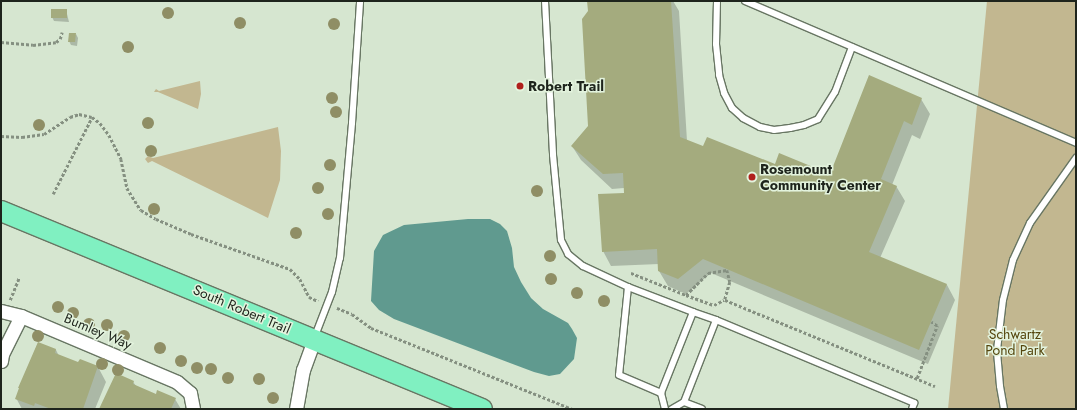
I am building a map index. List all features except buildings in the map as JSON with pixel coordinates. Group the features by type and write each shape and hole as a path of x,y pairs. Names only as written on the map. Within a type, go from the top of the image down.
{"main road":[{"name":"South Robert Trail","path":"1,211 482,409"}],"street":[{"name":"Bumley Way","path":"3,311 21,316 177,382 190,393 193,409"},
{"path":"1,361 2,354 21,316"},
{"path":"296,409 303,370 314,339"}],"lane":[{"path":"314,339 326,304 332,292 340,258 352,123 360,1"},
{"path":"545,1 553,155 561,240 568,254 583,266 628,287 716,320 914,403 912,409"},
{"path":"717,1 716,44 719,75 724,93 732,108 743,118 760,127 774,130 790,128 804,125 818,119 834,92 852,47"},
{"path":"744,1 1076,143"},
{"path":"1004,409 1000,386 998,350 1003,300 1013,260 1030,223 1076,158"},
{"path":"628,287 619,375 662,393"},
{"path":"666,409 662,393 693,312"},
{"path":"672,409 684,402 716,320"},
{"path":"684,402 702,409"}],"path":[{"path":"1,42 33,45 56,42 60,38 62,32"},
{"path":"1,136 22,137 44,134 70,117 79,114 92,117 100,123 109,135 121,160 127,188 141,210 156,219 191,234 290,269 300,279 309,297 352,314 371,328 573,409"},
{"path":"53,194 92,117"},
{"path":"686,295 708,273 728,270 730,282 725,300"},
{"path":"631,273 714,305 725,300 935,386"},
{"path":"3,311 19,278"},
{"path":"917,378 937,326 931,322"}],"green space":[{"name":"Schwartz Pond Park","path":"987,1 1076,1 1076,409 948,409"},
{"path":"200,81 201,94 198,109 158,92 154,92 156,89 159,91"},
{"path":"278,127 281,151 280,180 268,218 152,161 148,163 145,159 148,156 153,158"}],"water":[{"path":"468,219 490,219 500,224 507,231 512,248 514,267 531,298 543,309 568,323 572,329 577,338 574,359 560,374 549,376 534,372 394,319 379,310 371,301 374,251 383,235 404,225"}],"place":[{"name":"Robert Trail","path":"520,86"},
{"name":"Rosemount Community Center","path":"752,177"}]}
